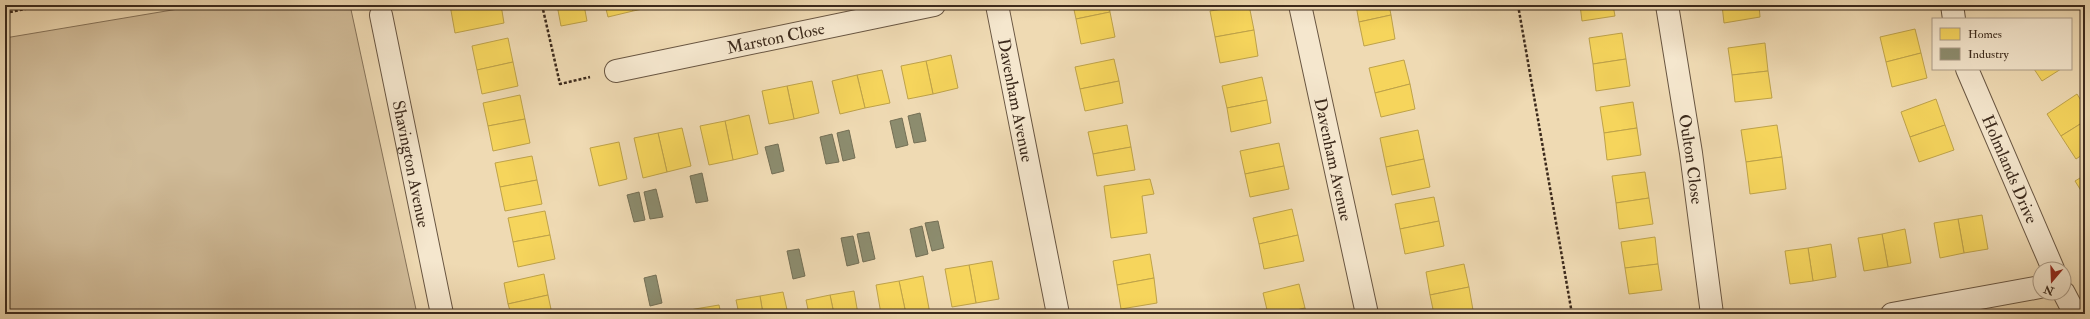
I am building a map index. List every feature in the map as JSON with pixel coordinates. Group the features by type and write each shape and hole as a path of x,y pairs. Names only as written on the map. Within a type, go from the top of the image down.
{"street":[{"name":"Marston Close","path":"616,71 934,5"},
{"name":"Davenham Avenue","path":"997,5 1058,314"},
{"name":"Davenham Avenue","path":"1300,5 1367,314"},
{"name":"Oulton Close","path":"1667,5 1691,153 1712,314"},
{"path":"1952,5 1954,18"},
{"name":"Shavington Avenue","path":"381,15 442,314"},
{"name":"Holmlands Drive","path":"1967,70 2050,261"},
{"path":"1892,314 2032,288"},
{"path":"2068,301 2075,314"}],"path":[{"path":"5,13 45,5"},
{"path":"542,5 560,84 616,71"},
{"path":"1518,5 1572,314"}],"shaded area":[{"path":"202,5 350,5 417,314 5,314 5,38"}],"building: Homes":[{"path":"450,5 501,5 504,23 455,33"},
{"path":"557,5 584,5 587,21 561,26"},
{"path":"605,5 631,5 633,11 608,17"},
{"path":"631,5 657,5 657,6 633,11"},
{"path":"1073,5 1109,5 1110,12 1076,19"},
{"path":"1249,5 1254,30 1215,37 1210,11"},
{"path":"1356,5 1389,5 1391,15 1359,22"},
{"path":"1580,5 1613,5 1615,16 1582,21"},
{"path":"1722,5 1759,5 1760,17 1724,23"},
{"path":"1872,5 1908,5 1908,6 1872,9"},
{"path":"1110,12 1115,37 1081,44 1076,19"},
{"path":"1391,15 1395,39 1364,46 1359,22"},
{"path":"1915,29 1921,53 1886,62 1880,37"},
{"path":"1254,30 1258,56 1220,63 1215,37"},
{"path":"1622,33 1626,59 1593,64 1589,38"},
{"path":"508,38 513,62 477,70 472,46"},
{"path":"1765,43 1768,71 1732,75 1728,48"},
{"path":"1921,53 1927,78 1892,87 1886,62"},
{"path":"951,55 958,88 933,94 926,61"},
{"path":"1114,59 1119,81 1080,89 1075,67"},
{"path":"1626,59 1630,86 1596,91 1593,64"},
{"path":"1404,60 1410,84 1375,93 1369,68"},
{"path":"926,61 933,94 908,99 901,66"},
{"path":"513,62 518,86 482,94 477,70"},
{"path":"882,70 890,103 865,108 857,75"},
{"path":"2035,70 2059,70 2042,81"},
{"path":"1768,71 1772,98 1735,102 1732,75"},
{"path":"857,75 865,108 840,114 832,81"},
{"path":"1262,77 1267,100 1227,108 1222,86"},
{"path":"812,81 819,113 794,119 787,86"},
{"path":"1119,81 1123,103 1085,111 1080,89"},
{"path":"1410,84 1415,109 1381,117 1375,93"},
{"path":"787,86 794,119 769,124 762,91"},
{"path":"2077,94 2085,107 2085,121 2061,136 2047,114"},
{"path":"520,95 525,119 488,126 483,103"},
{"path":"1936,99 1945,125 1910,137 1901,112"},
{"path":"1267,100 1271,123 1231,132 1227,108"},
{"path":"1633,102 1637,128 1604,133 1600,107"},
{"path":"749,115 758,154 733,160 725,121"},
{"path":"525,119 530,143 493,151 488,126"},
{"path":"725,121 733,160 709,165 700,126"},
{"path":"2085,121 2085,153 2076,159 2061,136"},
{"path":"1127,125 1131,147 1093,154 1088,132"},
{"path":"1777,125 1782,157 1746,162 1741,130"},
{"path":"1945,125 1954,150 1919,162 1910,137"},
{"path":"682,128 691,166 667,172 658,133"},
{"path":"1637,128 1641,155 1607,160 1604,133"},
{"path":"1418,130 1424,159 1386,167 1380,138"},
{"path":"658,133 667,172 643,178 634,138"},
{"path":"619,142 627,179 599,186 590,148"},
{"path":"1279,143 1284,166 1245,174 1240,151"},
{"path":"1131,147 1135,170 1097,176 1093,154"},
{"path":"532,156 537,180 500,187 495,163"},
{"path":"1782,157 1786,189 1750,194 1746,162"},
{"path":"1424,159 1430,187 1392,195 1386,167"},
{"path":"1284,166 1289,189 1250,197 1245,174"},
{"path":"1645,172 1649,198 1616,203 1612,176"},
{"path":"2085,175 2085,197 2075,181"},
{"path":"1150,179 1154,194 1142,196 1147,233 1111,238 1104,186"},
{"path":"537,180 542,204 505,211 500,187"},
{"path":"1434,197 1439,221 1400,229 1395,204"},
{"path":"1649,198 1653,224 1619,229 1616,203"},
{"path":"1292,209 1298,235 1259,244 1253,218"},
{"path":"545,211 550,235 513,242 508,218"},
{"path":"1982,215 1988,249 1964,253 1958,219"},
{"path":"1958,219 1964,253 1940,258 1934,223"},
{"path":"1439,221 1444,246 1405,254 1400,229"},
{"path":"1905,229 1911,263 1888,267 1882,234"},
{"path":"1882,234 1888,267 1864,271 1858,238"},
{"path":"550,235 555,259 518,267 513,242"},
{"path":"1298,235 1304,261 1264,269 1259,244"},
{"path":"1655,237 1658,264 1625,268 1621,242"},
{"path":"1831,244 1836,277 1813,281 1808,248"},
{"path":"1808,248 1813,281 1790,284 1785,251"},
{"path":"1150,254 1154,278 1117,285 1113,261"},
{"path":"992,261 999,299 976,303 969,265"},
{"path":"1464,264 1469,287 1430,295 1426,272"},
{"path":"1658,264 1662,290 1629,294 1625,268"},
{"path":"969,265 976,303 952,307 945,269"},
{"path":"544,274 548,295 508,304 504,283"},
{"path":"923,276 930,314 906,314 899,281"},
{"path":"1154,278 1157,303 1121,309 1117,285"},
{"path":"899,281 906,314 881,314 876,285"},
{"path":"1299,284 1305,308 1281,314 1268,314 1263,293"},
{"path":"1469,287 1473,310 1453,314 1434,314 1430,295"},
{"path":"854,291 858,314 834,314 830,295"},
{"path":"783,292 788,314 763,314 760,296"},
{"path":"548,295 552,314 511,314 508,304"},
{"path":"830,295 834,314 809,314 806,300"},
{"path":"760,296 763,314 739,314 736,300"},
{"path":"719,305 721,314 696,314 695,309"},
{"path":"1305,308 1307,314 1281,314"},
{"path":"695,309 696,314 672,314"},
{"path":"1665,310 1666,314 1639,314"}],"building: Industry":[{"path":"920,113 926,141 914,143 908,116"},
{"path":"902,118 908,145 896,148 890,121"},
{"path":"849,130 855,158 843,161 837,133"},
{"path":"832,134 839,162 826,164 820,137"},
{"path":"778,144 784,171 772,174 765,147"},
{"path":"702,173 708,201 696,203 690,176"},
{"path":"656,189 663,217 650,219 644,192"},
{"path":"639,192 645,220 634,222 627,195"},
{"path":"938,221 944,248 932,251 925,223"},
{"path":"922,226 928,254 916,257 910,229"},
{"path":"869,232 875,259 863,262 857,234"},
{"path":"853,236 859,263 847,266 841,238"},
{"path":"799,249 805,276 793,279 787,251"},
{"path":"656,275 662,303 650,306 644,278"}]}
